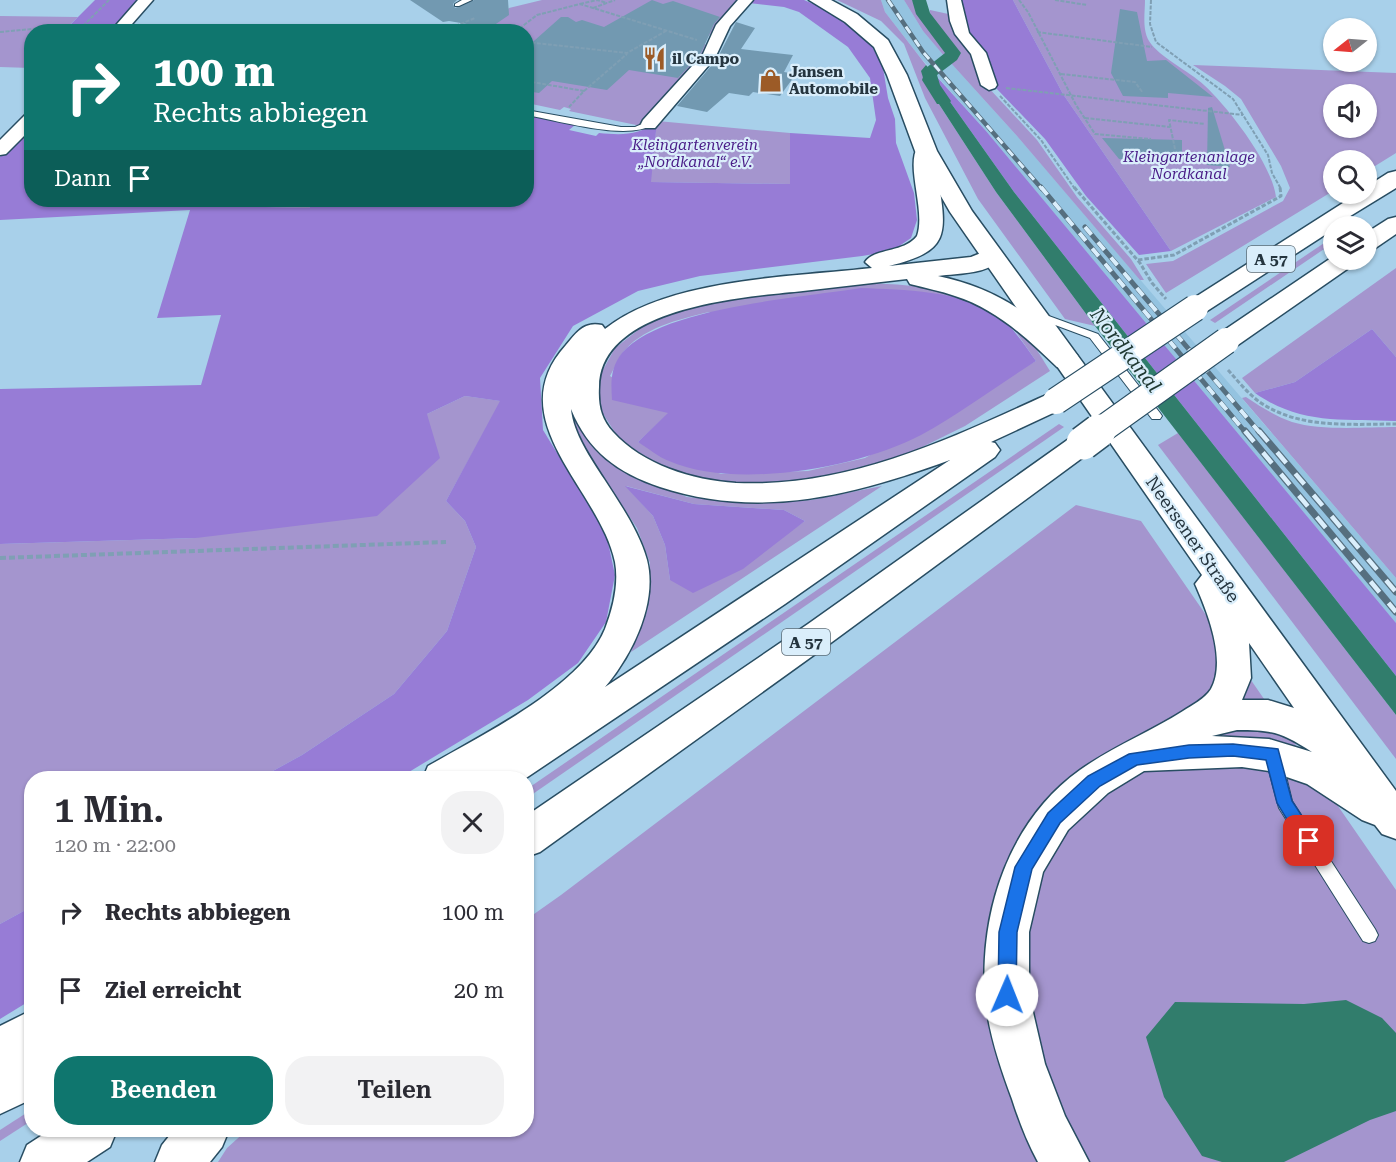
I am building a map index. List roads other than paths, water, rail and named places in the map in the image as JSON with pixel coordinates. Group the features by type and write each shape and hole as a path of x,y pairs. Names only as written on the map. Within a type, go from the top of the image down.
{"main road":[{"path":"818,0 851,18 882,44 897,75 926,151 924,163 934,219 932,234 922,246 872,269 694,298 657,310 624,327 601,346 587,369 582,391 587,415 600,438 624,459 656,477 695,488 735,493 782,493 831,487 892,472 953,448 1056,401"},
{"name":"Neersener Straße","path":"926,151 961,212 991,256 1396,823"},
{"name":"A 57","path":"507,771 773,595 1195,308 1396,178"},
{"path":"1377,237 1396,224"},
{"path":"453,771 541,717 587,683 619,640 633,596 630,557 615,519 568,447 556,419 555,393 564,365 580,342 607,319 642,301 681,288 724,279 977,264 991,256"},
{"path":"872,269 943,283 993,301 1020,318 1067,361"},
{"name":"A 57","path":"534,833 820,633 1226,341 1329,270"},
{"path":"1065,1162 1047,1131 1022,1064 1007,995 1008,932 1024,867 1054,818 1094,781 1192,725 1220,705 1235,679 1234,649 1215,591 1187,531"},
{"path":"1192,725 1237,715 1268,715 1298,724 1349,756"},
{"path":"1135,759 1189,752 1233,750 1272,754 1314,768 1353,791 1396,823"},
{"path":"0,1052 24,1037"},
{"path":"0,1091 24,1076"},
{"path":"45,1162 82,1137"},
{"path":"179,1162 199,1137"}],"street":[{"path":"124,24 146,0"},
{"path":"649,124 710,55 723,26 746,0"},
{"path":"954,0 957,21 962,34 978,53 989,85"},
{"path":"0,150 24,126"}],"lane":[{"path":"456,5 468,0"},
{"path":"534,114 621,130 636,129 649,124"},
{"path":"1033,313 1094,336 1156,416"},
{"path":"1272,754 1285,803 1370,935"}],"water":[{"path":"926,65 937,77 936,82 1014,192 1396,676 1396,715 1095,326 996,192 924,81 921,71"},
{"path":"1346,1000 1382,1018 1396,1033 1396,1111 1370,1120 1284,1162 1222,1162 1202,1156 1164,1097 1146,1037 1175,1002 1304,1004"}],"waterway":[{"name":"Nordkanal","path":"919,0 923,14 953,53 952,57 936,67 930,75 932,85 943,101"}],"railway":[{"path":"888,0 923,52 1042,189"},
{"path":"1041,187 1246,433"},
{"path":"1085,227 1260,433"},
{"path":"1245,431 1396,612"},
{"path":"1259,431 1396,592"}],"place":[{"name":"il Campo","path":"654,59"},
{"name":"Jansen Automobile","path":"771,81"}],"park label":[{"name":"Kleingartenverein „Nordkanal“ e.V.","path":"695,154"},
{"name":"Kleingartenanlage Nordkanal","path":"1189,166"}]}
